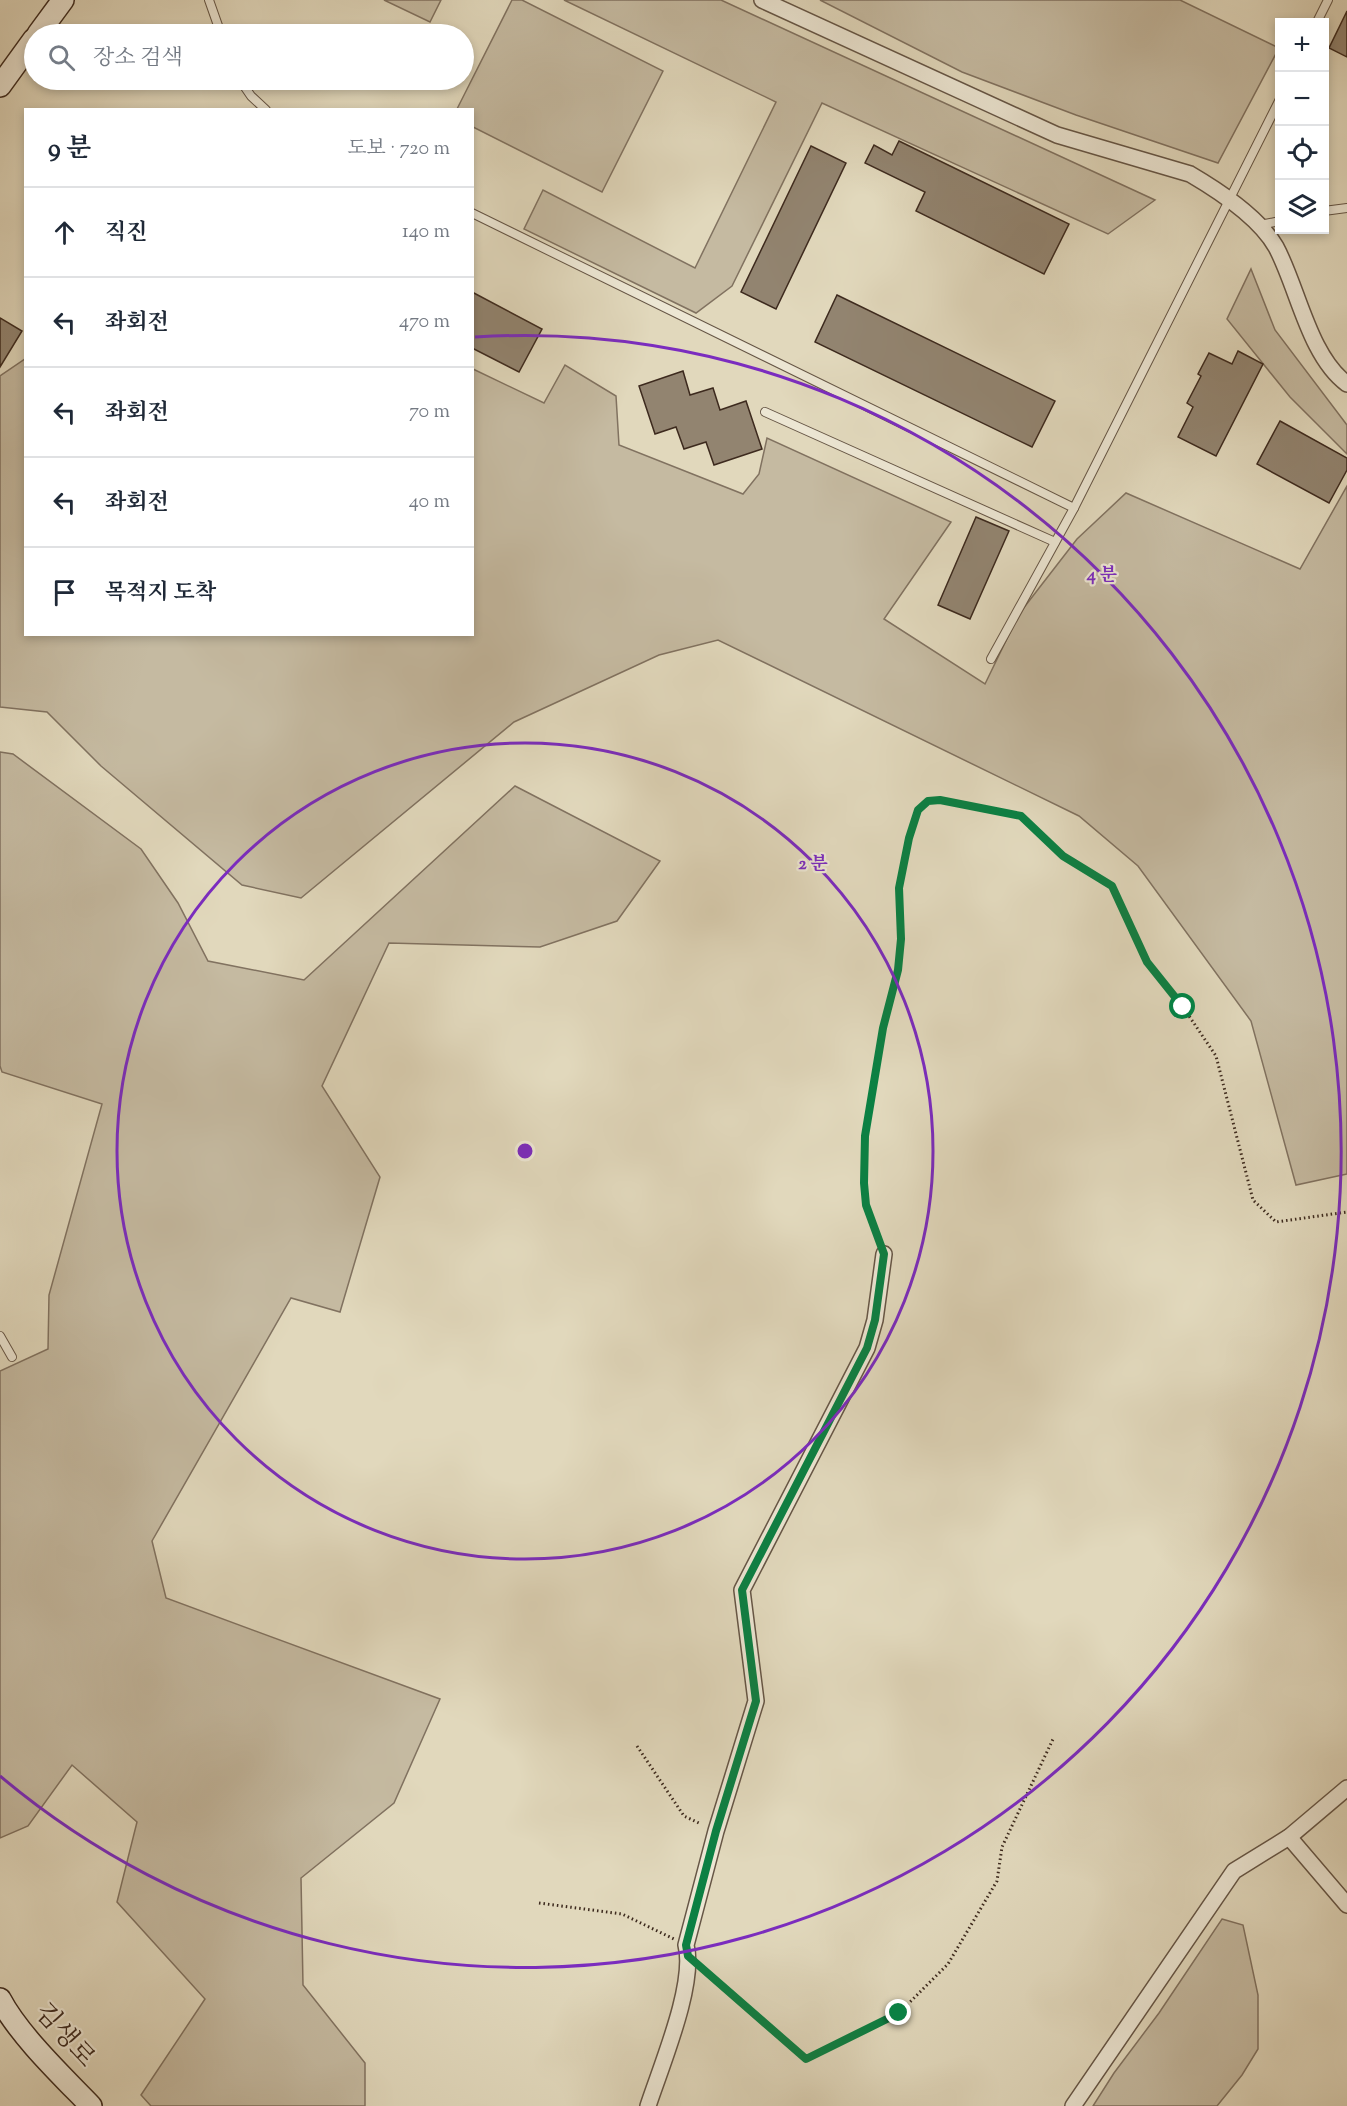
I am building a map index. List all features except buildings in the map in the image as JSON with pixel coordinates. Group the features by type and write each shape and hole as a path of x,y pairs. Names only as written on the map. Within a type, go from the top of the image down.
{"street":[{"path":"45,24 63,0"},
{"path":"762,0 1057,135 1190,174 1230,200 1251,217 1275,246 1318,348 1330,368 1347,384"},
{"path":"0,86 24,53"},
{"path":"648,2106 685,1991 687,1950 716,1831 756,1701 742,1590 867,1348 875,1320 884,1254"},
{"path":"1073,2106 1234,1871 1289,1837 1347,1788"},
{"path":"1289,1837 1347,1905"},
{"name":"김생로","path":"0,1999 22,2031 91,2106"}],"lane":[{"path":"209,0 217,24"},
{"path":"1319,18 1328,0"},
{"path":"247,90 264,108"},
{"path":"991,659 1074,508 1275,109"},
{"path":"1329,210 1347,208"},
{"path":"474,214 1074,508"},
{"path":"1258,226 1275,222"},
{"path":"765,412 1055,542"},
{"path":"0,1335 12,1357"}],"path":[{"path":"884,1254 866,1205 865,1136 883,1028 898,970 901,939 899,888 909,838 918,810 928,801 940,800 1021,816 1063,856 1112,886 1147,962 1183,1007 1216,1056 1253,1200 1276,1222 1347,1212"},
{"path":"539,1903 622,1914 687,1950 806,2059 899,2013 948,1964 997,1881 1002,1847 1054,1737"},
{"path":"637,1746 684,1816 716,1831"}],"shaded area":[{"path":"384,0 441,0 430,22"},
{"path":"512,0 522,0 663,71 602,192 474,128 474,108 458,108 467,90 474,90 474,75"},
{"path":"564,0 721,0 1155,200 1108,234 822,103 732,286 696,313 524,229 543,190 695,268 776,102"},
{"path":"820,0 1180,0 1275,46 1275,56 1218,163 1076,115 962,72"},
{"path":"1251,269 1275,330 1347,425 1347,454 1290,397 1227,319"},
{"path":"24,360 24,636 474,636 474,369 544,403 565,365 616,396 619,445 743,494 759,474 767,438 951,522 884,619 985,684 1019,614 1077,539 1126,493 1300,569 1347,486 1347,1174 1296,1185 1251,1021 1138,866 1079,816 718,640 659,655 514,722 301,898 242,885 101,766 47,712 0,707 0,376"},
{"path":"0,752 13,754 141,849 178,903 208,961 304,980 515,786 660,861 617,921 540,947 389,943 322,1086 380,1177 340,1312 291,1298 152,1541 166,1598 440,1699 394,1803 301,1878 303,1985 365,2063 365,2106 151,2106 141,2095 205,1999 117,1902 137,1822 72,1765 28,1826 0,1838 0,1371 48,1349 49,1295 102,1104 2,1072 0,1066"},
{"path":"1222,1919 1243,1925 1258,1995 1258,2049 1242,2075 1217,2106 1093,2106 1114,2073 1159,2013"}],"route":[{"path":"899,2013 806,2059 688,1956 686,1945 716,1831 756,1701 742,1590 867,1348 875,1320 884,1254 866,1205 865,1136 883,1028 898,970 901,939 899,888 909,838 918,810 928,801 940,800 1021,816 1063,856 1112,886 1147,962 1183,1007"}]}
